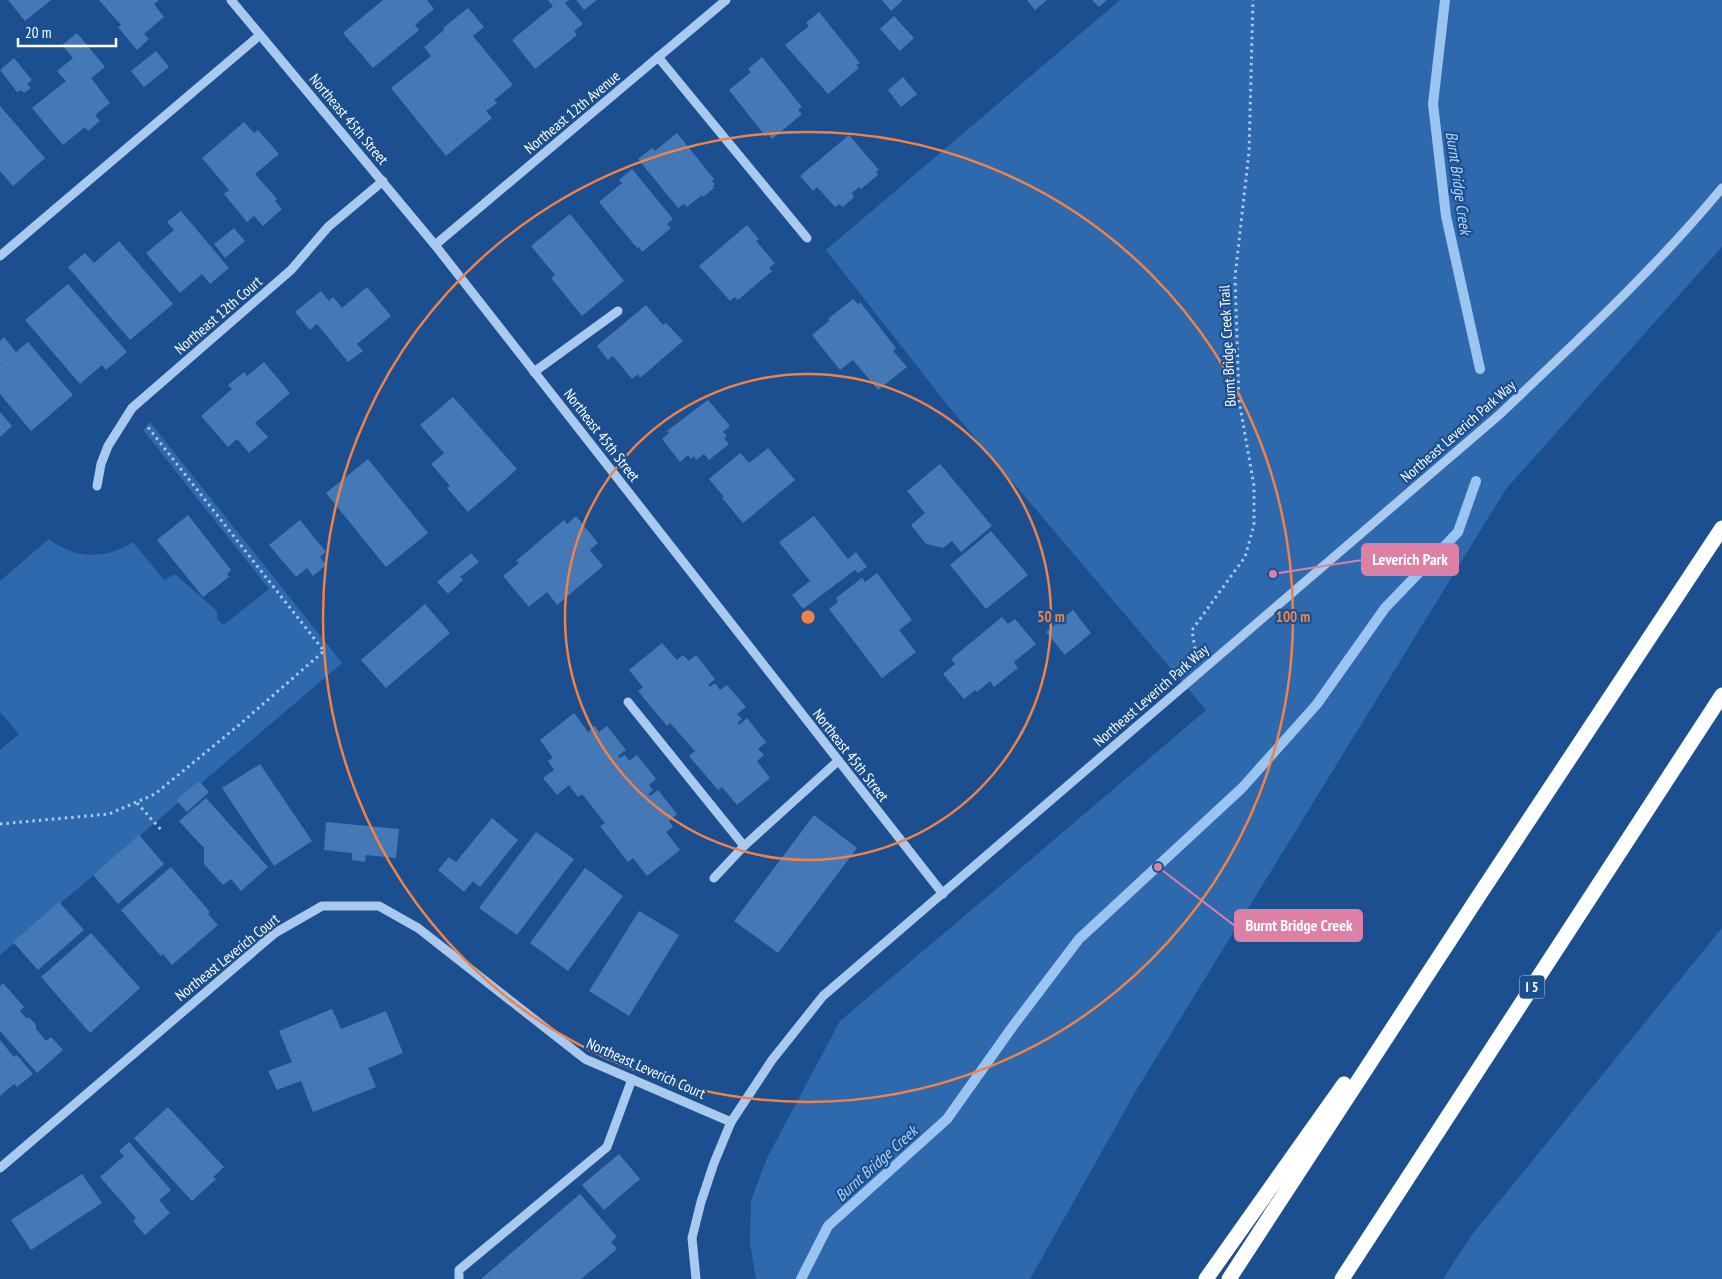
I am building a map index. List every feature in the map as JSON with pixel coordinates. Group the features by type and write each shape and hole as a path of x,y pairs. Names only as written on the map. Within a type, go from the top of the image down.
{"highway":[{"path":"1229,1279 1722,528"},
{"name":"I 5","path":"1342,1279 1722,695"},
{"path":"1206,1279 1480,894"}],"street":[{"name":"Northeast 45th Street","path":"231,0 435,245 943,894"},
{"name":"Northeast 12th Avenue","path":"435,245 726,0"},
{"path":"0,256 260,35"},
{"path":"658,57 806,238"},
{"name":"Northeast 12th Court","path":"96,486 101,464 108,446 132,408 291,270 328,227 383,181"},
{"name":"Northeast Leverich Park Way","path":"696,1279 692,1238 714,1163 731,1122 772,1060 823,996 1499,415 1595,325 1702,213 1722,188"},
{"path":"534,372 618,311"},
{"path":"628,702 744,846"},
{"path":"714,878 744,846 838,761"},
{"name":"Northeast Leverich Court","path":"0,1168 275,933 322,906 379,906 418,928 585,1059 731,1122"},
{"path":"459,1279 458,1270 607,1147 632,1079"}],"path":[{"name":"Burnt Bridge Creek Trail","path":"1198,672 1192,630 1245,557 1254,525 1254,486 1239,400 1235,277 1249,152 1253,0"},
{"path":"0,824 110,814 154,794 239,725 324,651 132,408"},
{"path":"136,802 163,832"}],"shaded area":[{"path":"1120,0 1722,0 1722,247 1506,489 1137,1089 1030,1279 756,1279 750,1243 751,1200 767,1158 840,1021 1206,710 949,407 826,250"},
{"path":"150,422 342,663 0,955 0,750 19,734 0,712 0,581 49,539 69,550 90,555 112,552 133,542 164,580 175,574 217,611 217,619 222,624 225,624 269,589 143,430"},
{"path":"1722,928 1722,1279 1443,1279 1471,1236"}],"building":[{"path":"8,0 51,0 25,21"},
{"path":"99,0 159,0 154,4 164,17 144,34 149,39 137,50 118,27 121,25"},
{"path":"383,0 427,0 434,9 415,25 419,30 373,68 343,33"},
{"path":"548,0 569,0 565,3 583,24 574,31 577,35 535,69 512,40 553,6"},
{"path":"576,0 597,0 584,10"},
{"path":"882,0 903,0 891,11"},
{"path":"1027,0 1047,0 1035,10"},
{"path":"1092,0 1107,0 1099,7"},
{"path":"468,8 484,27 473,36 513,85 494,100 497,103 486,111 492,118 446,156 391,88 431,56 424,47 444,30 443,28"},
{"path":"819,12 860,63 856,65 859,68 828,94 785,45 809,26 806,23"},
{"path":"894,16 914,38 900,51 880,29"},
{"path":"77,33 105,67 91,78 110,103 95,115 100,121 88,131 85,127 63,145 32,108 66,81 57,71 73,58 62,45"},
{"path":"156,51 169,67 144,87 131,71"},
{"path":"762,57 802,107 798,110 802,114 772,139 768,134 766,137 729,90 751,72 748,69"},
{"path":"14,58 32,80 27,84 31,88 24,93 21,90 17,92 0,70"},
{"path":"903,77 917,94 901,107 888,90"},
{"path":"0,106 45,158 13,186 0,171"},
{"path":"244,122 254,133 258,130 279,154 255,174 277,199 275,201 282,209 263,226 254,216 247,222 224,194 229,190 202,158"},
{"path":"677,133 714,179 712,181 715,184 714,188 703,197 702,195 687,207 684,204 678,208 638,159 652,148 655,151"},
{"path":"849,135 879,170 876,172 878,175 861,189 859,187 852,193 854,197 843,207 839,204 835,207 817,187 813,191 800,176"},
{"path":"632,169 673,219 667,224 671,228 642,252 599,202 622,183 619,180"},
{"path":"181,211 229,268 210,284 202,274 180,293 146,253 174,230 167,222"},
{"path":"570,214 624,281 582,316 551,278 555,275 531,246"},
{"path":"747,225 759,239 756,241 775,263 769,268 772,271 738,300 735,297 730,301 699,266"},
{"path":"234,228 245,241 225,258 214,244"},
{"path":"119,241 173,304 130,340 68,267 85,253 94,263"},
{"path":"68,284 127,352 106,370 102,365 80,384 25,320"},
{"path":"367,287 391,316 357,344 363,351 348,362 317,324 310,330 295,312 321,291 329,301 333,297 342,308"},
{"path":"853,299 858,304 860,302 896,348 893,351 907,367 878,390 853,360 840,370 812,335"},
{"path":"646,305 663,325 666,323 683,341 640,378 638,374 632,379 613,356 608,360 597,346"},
{"path":"4,337 16,352 28,342 73,395 31,431 0,394 0,341"},
{"path":"264,362 290,393 255,423 268,437 249,453 237,439 228,447 201,416 232,389 228,385 244,372 247,376"},
{"path":"453,397 517,469 468,512 447,488 450,486 431,464 444,453 420,425"},
{"path":"708,400 730,426 723,432 727,436 724,438 729,444 709,460 704,454 696,460 694,456 691,459 688,455 680,462 662,439 669,433 667,431"},
{"path":"0,412 12,426 0,437"},
{"path":"768,448 795,480 743,523 709,479 740,453 749,463"},
{"path":"368,459 428,533 386,567 326,493"},
{"path":"940,464 992,526 961,552 952,541 943,548 926,544 911,525 925,513 907,491"},
{"path":"188,515 231,570 227,574 229,577 203,597 157,540"},
{"path":"576,516 598,543 590,550 603,566 557,605 547,592 529,607 503,576 519,563 516,561 564,520 567,524"},
{"path":"814,516 848,559 856,552 867,567 858,573 855,570 803,609 792,595 810,581 779,542"},
{"path":"300,520 326,552 320,557 326,565 313,576 307,568 296,577 269,545"},
{"path":"991,531 1028,575 986,609 950,565"},
{"path":"471,553 479,562 460,577 463,580 448,594 437,582"},
{"path":"877,573 912,620 899,630 916,652 882,678 829,609 838,602 836,598 862,578 865,582"},
{"path":"425,604 450,633 386,688 361,660"},
{"path":"1073,610 1091,633 1065,655 1046,632"},
{"path":"1002,617 1008,624 1015,619 1036,644 1014,662 1018,668 994,687 990,681 977,692 975,690 964,699 943,674 955,664 951,659"},
{"path":"662,643 677,660 683,655 689,661 696,655 715,679 708,685 710,687 715,683 720,690 727,685 746,707 737,714 742,719 738,722 739,725 747,718 766,742 758,749 764,755 757,761 770,778 737,805 722,787 718,790 689,756 695,751 670,723 667,726 638,691 643,687 629,670"},
{"path":"574,713 588,732 595,726 599,732 607,726 626,750 618,756 620,758 625,755 629,761 637,755 656,779 649,785 653,790 648,794 650,796 658,790 677,814 669,821 673,827 666,832 680,850 647,876 633,858 628,862 600,826 605,823 582,794 578,797 569,785 557,795 543,778 554,770 548,761 553,758 540,740"},
{"path":"260,764 312,841 274,866 222,788"},
{"path":"199,781 209,792 187,812 176,800"},
{"path":"206,798 268,867 241,891 231,879 223,885 204,864 204,846 179,821"},
{"path":"814,815 857,848 778,953 734,921"},
{"path":"492,818 518,840 480,887 473,881 464,892 438,870 449,857 456,862"},
{"path":"326,822 399,829 396,858 366,855 365,862 352,860 352,853 324,850"},
{"path":"536,832 574,859 517,935 479,908"},
{"path":"139,835 164,864 118,904 93,875"},
{"path":"171,867 210,912 208,914 218,925 172,965 163,954 161,956 121,910"},
{"path":"585,868 623,896 568,971 530,943"},
{"path":"59,902 84,930 38,970 13,942"},
{"path":"639,911 679,935 629,1016 589,991"},
{"path":"91,933 140,988 90,1033 41,977"},
{"path":"3,983 24,1007 20,1011 26,1018 30,1018 46,1041 51,1037 63,1050 37,1073 0,1031 0,986"},
{"path":"332,1009 341,1029 386,1011 403,1053 368,1068 376,1087 313,1112 301,1081 277,1090 268,1071 292,1062 279,1031"},
{"path":"0,1040 14,1057 17,1055 33,1074 17,1087 14,1084 0,1096"},
{"path":"168,1107 224,1167 213,1177 216,1179 192,1201 134,1138"},
{"path":"129,1142 171,1190 159,1200 170,1213 145,1235 133,1221 136,1218 100,1177 124,1156 119,1151"},
{"path":"619,1154 640,1179 604,1210 582,1185"},
{"path":"82,1174 102,1203 31,1250 11,1220"},
{"path":"580,1194 617,1237 611,1242 617,1249 581,1279 481,1279"}],"waterway":[{"name":"Burnt Bridge Creek","path":"1445,0 1433,104 1446,216 1480,369"},
{"name":"Burnt Bridge Creek","path":"801,1279 828,1226 947,1119 1013,1026 1079,939 1242,788 1317,704 1385,608 1458,532 1476,481"}],"place":[{"name":"Leverich Park","path":"1273,574"},
{"name":"Burnt Bridge Creek","path":"1158,867"}]}
